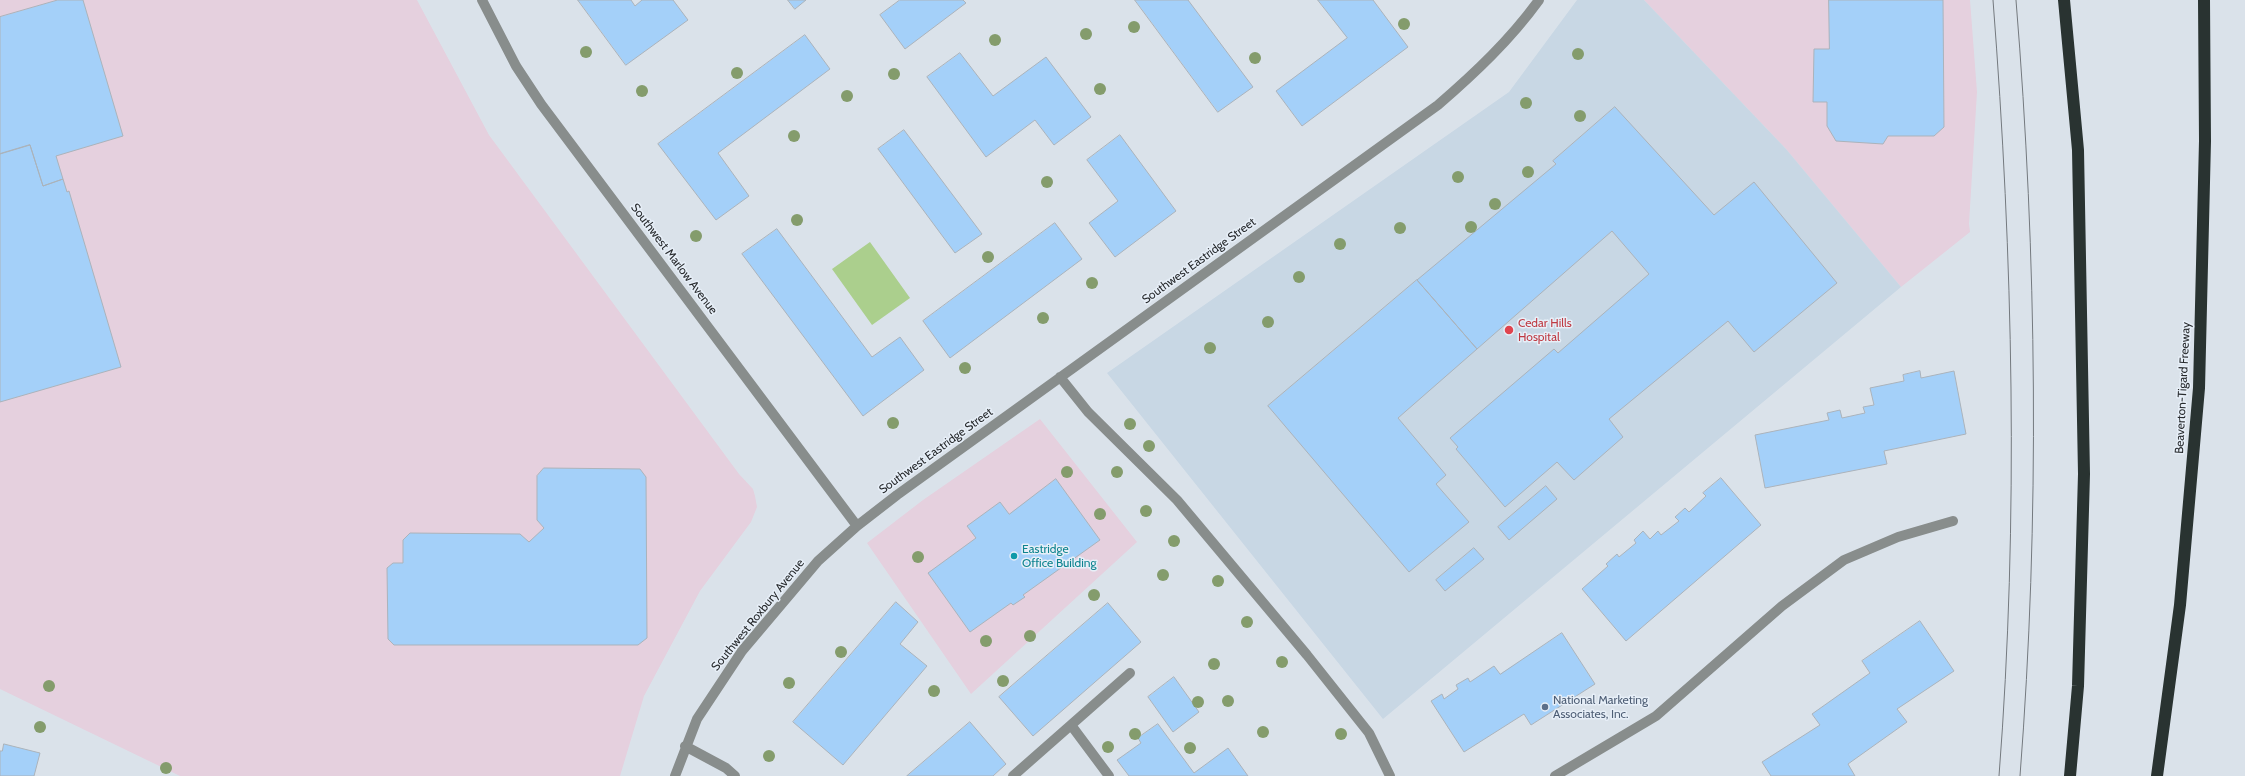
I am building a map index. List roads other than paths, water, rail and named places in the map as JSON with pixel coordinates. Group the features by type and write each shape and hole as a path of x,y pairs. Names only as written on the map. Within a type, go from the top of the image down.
{"highway":[{"path":"2064,0 2078,150 2084,474 2078,686 2070,776"},
{"name":"Beaverton-Tigard Freeway","path":"2157,776 2180,605 2199,388 2205,141 2204,0"}],"street":[{"name":"Southwest Marlow Avenue","path":"482,0 516,66 542,104 858,526"},
{"name":"Southwest Eastridge Street","path":"858,526 1060,377 1438,105 1481,68 1519,28 1539,0"},
{"path":"1060,377 1088,412 1177,500 1307,655 1369,733 1390,776"},
{"path":"1555,776 1656,716 1782,606 1844,560 1898,537 1952,521"},
{"name":"Southwest Roxbury Avenue","path":"675,776 685,746 701,713 742,651 818,561 858,526"},
{"path":"1013,776 1130,673"},
{"path":"1071,725 1109,776"},
{"path":"685,746 726,768 735,776"}],"tram line":[{"path":"1993,0 2005,194 2011,388 2009,582 1999,776"},
{"path":"2016,0 2028,194 2032,291 2033,388 2031,582 2020,776"}],"place":[{"name":"Cedar Hills Hospital","path":"1509,330"},
{"name":"Eastridge Office Building","path":"1014,556"},
{"name":"National Marketing Associates, Inc.","path":"1545,707"}]}
